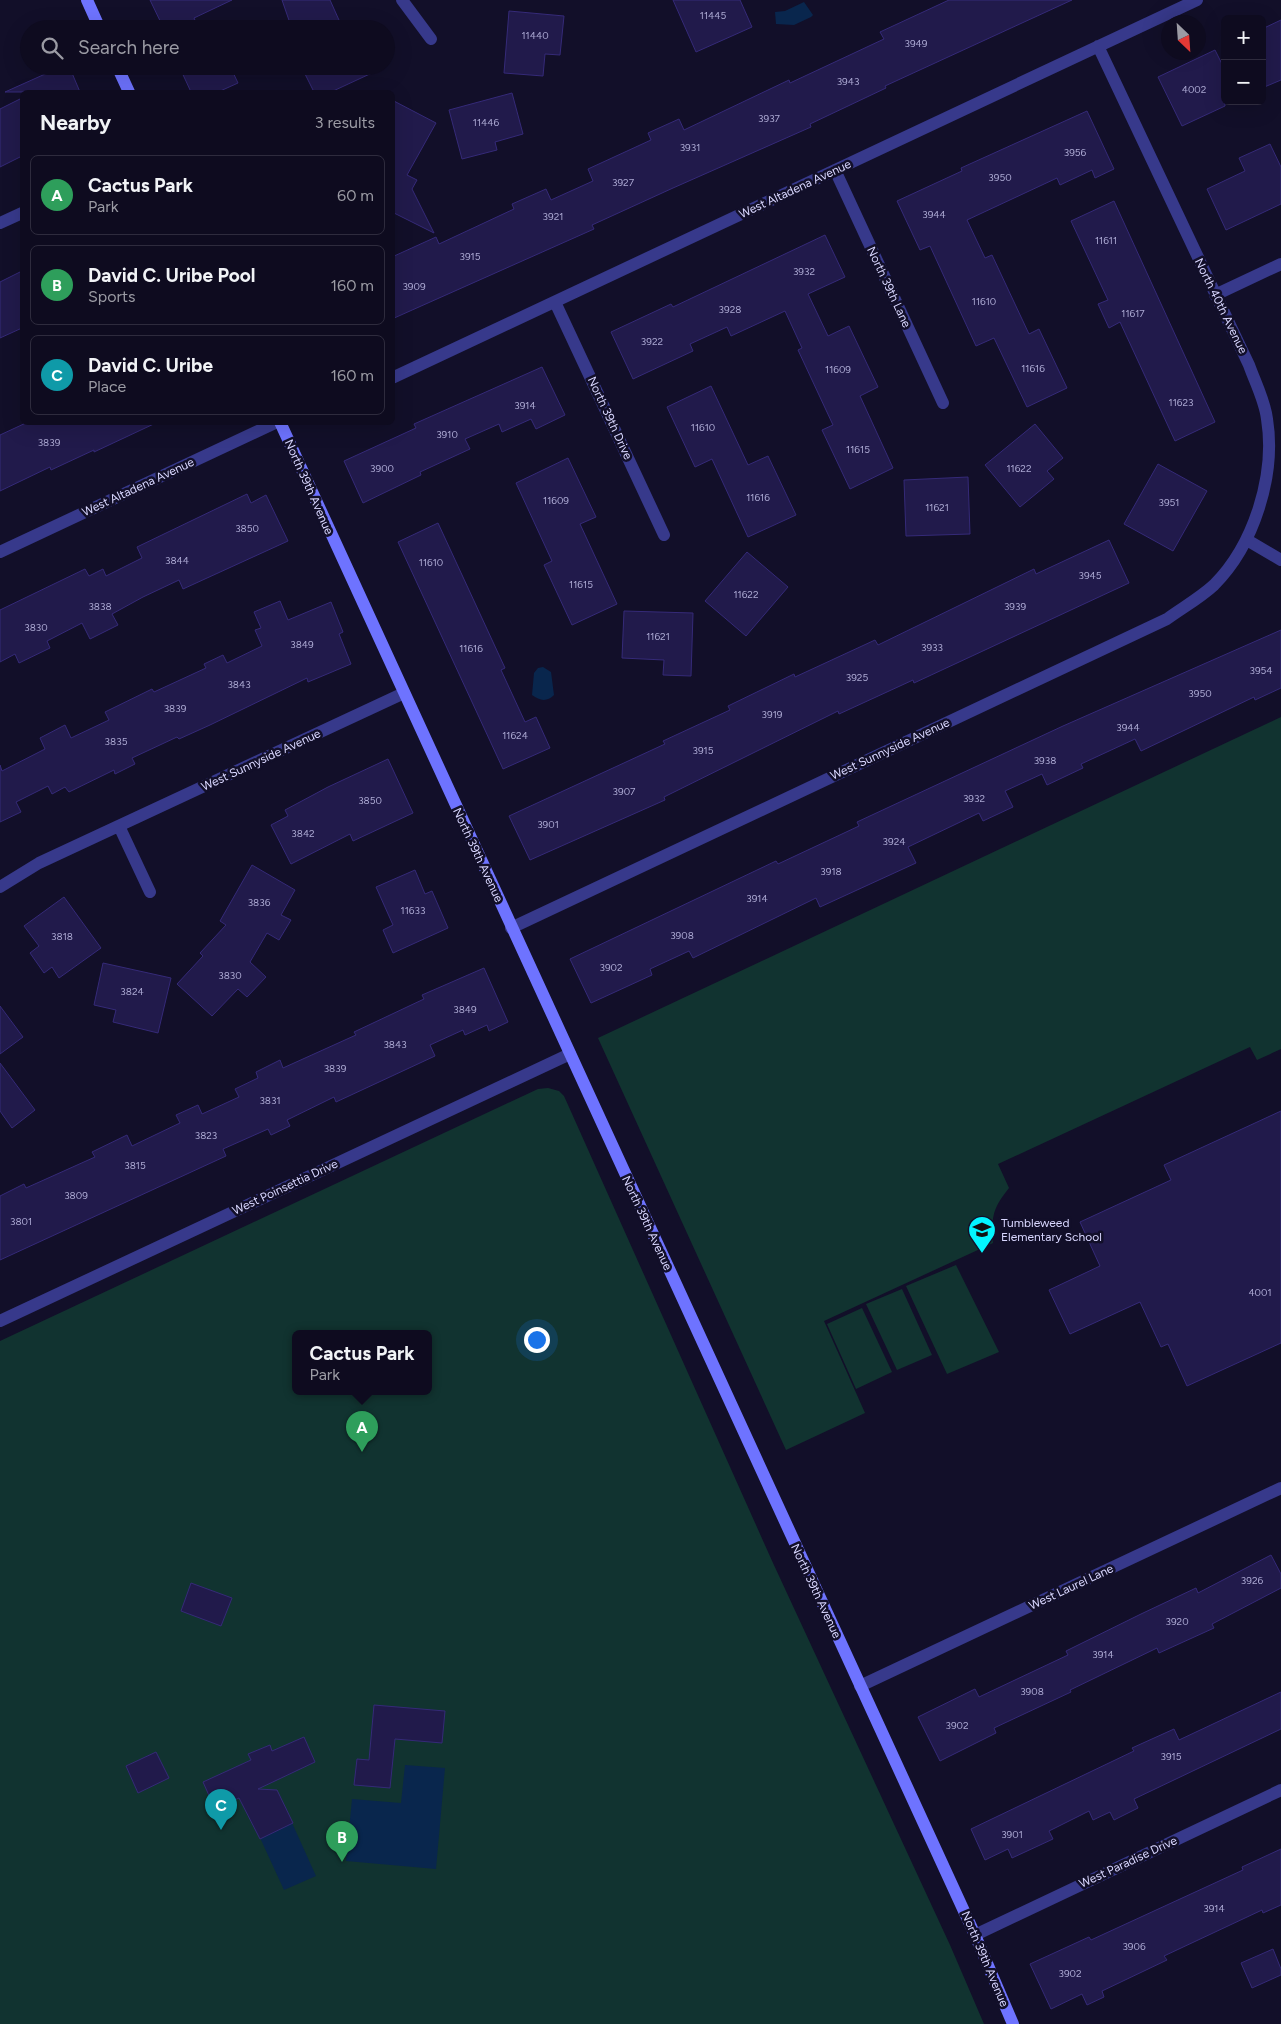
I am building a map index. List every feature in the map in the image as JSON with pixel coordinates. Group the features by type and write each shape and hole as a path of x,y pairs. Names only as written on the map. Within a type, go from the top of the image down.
{"street":[{"path":"87,0 96,20"},
{"path":"402,0 431,39"},
{"name":"West Altadena Avenue","path":"395,377 1197,0"},
{"name":"North 40th Avenue","path":"1098,46 1249,365 1268,418 1268,468 1259,505 1247,540"},
{"path":"121,75 128,90"},
{"name":"North 39th Lane","path":"835,170 943,403"},
{"path":"0,223 20,214"},
{"path":"1215,295 1281,264"},
{"name":"North 39th Drive","path":"556,302 664,535"},
{"name":"West Altadena Avenue","path":"0,552 272,425"},
{"name":"North 39th Avenue","path":"279,425 975,1934 1013,2024"},
{"path":"1247,540 1281,560"},
{"name":"West Sunnyside Avenue","path":"511,928 1167,619 1214,585 1247,540"},
{"name":"West Sunnyside Avenue","path":"0,887 39,863 404,693"},
{"path":"119,826 150,892"},
{"name":"West Poinsettia Drive","path":"0,1321 570,1054"},
{"name":"West Laurel Lane","path":"860,1686 1281,1488"},
{"name":"West Paradise Drive","path":"975,1934 1281,1790"}],"green space":[{"path":"1281,717 1281,1049 1257,1060 1250,1047 998,1164 1009,1188 999,1201 994,1213 992,1226 993,1243 824,1321 865,1413 786,1450 598,1038"},
{"path":"548,1088 559,1091 564,1096 773,1563 950,1945 984,2024 0,2024 0,1341 538,1089"},
{"path":"956,1265 999,1352 947,1374 906,1286"},
{"path":"902,1289 932,1355 897,1370 866,1304"},
{"path":"862,1308 892,1372 856,1389 827,1324"}],"water":[{"path":"804,2 813,15 811,17 794,25 776,24 775,12 785,11"},
{"path":"543,667 551,672 554,695 549,699 543,700 532,695 534,673 538,668"},
{"path":"405,1765 445,1768 436,1869 346,1861 352,1799 401,1803"},
{"path":"288,1814 316,1876 284,1890 256,1829"}],"building":[{"path":"150,0 232,0 194,18 195,20 160,20"},
{"path":"282,0 330,0 339,20 289,20"},
{"path":"673,0 740,0 752,27 696,52"},
{"path":"949,0 1072,0 885,86 886,88 810,124 811,127 592,225 594,229 395,318 395,256 436,237 439,244 514,209 512,204 546,189 551,200 593,181 588,169 651,140 648,133 679,119 684,130 789,80 790,83 884,39 880,32"},
{"path":"509,11 564,16 560,55 545,54 543,76 504,73"},
{"path":"1281,20 1281,80 1266,86 1266,60 1266,27"},
{"path":"1215,50 1221,62 1221,105 1225,106 1182,126 1158,77 1194,60 1206,60 1206,54"},
{"path":"43,75 73,75 79,90 20,90 20,92 5,92"},
{"path":"183,75 234,75 238,83 222,90 190,90"},
{"path":"306,75 368,75 335,90 313,90"},
{"path":"512,93 523,134 495,142 497,150 462,159 449,110"},
{"path":"20,99 20,157 0,167 0,109"},
{"path":"395,102 436,123 407,175 417,180 412,189 434,233 395,214"},
{"path":"1087,111 1114,169 1095,178 1092,170 1060,185 1057,178 967,220 985,258 992,255 1029,334 1039,329 1067,388 1027,407 994,338 976,346 930,246 920,250 897,201 962,171 961,168"},
{"path":"1270,144 1281,167 1281,204 1226,230 1207,189 1245,171 1239,158"},
{"path":"1114,201 1215,422 1175,441 1120,322 1109,328 1098,304 1108,300 1071,221"},
{"path":"825,235 845,277 808,294 828,336 849,326 878,387 860,396 893,468 850,489 822,430 833,425 798,350 802,348 785,311 731,336 727,327 690,344 693,351 633,379 611,332 671,304 673,307"},
{"path":"20,272 20,329 0,338 0,282"},
{"path":"542,367 565,415 536,429 531,419 502,432 499,424 465,439 470,449 420,472 421,475 363,503 344,461 416,428 414,424"},
{"path":"711,386 748,465 768,456 796,515 748,537 712,459 695,467 667,407"},
{"path":"1035,424 1063,458 1047,471 1054,479 1020,507 985,465"},
{"path":"22,425 152,425 51,470 50,467 0,491 0,435"},
{"path":"568,458 596,517 580,524 617,604 572,625 544,565 552,561 516,483"},
{"path":"1158,464 1207,491 1173,551 1124,524"},
{"path":"968,477 970,534 906,536 904,480"},
{"path":"247,494 251,503 266,495 288,541 183,589 179,580 143,597 112,614 118,625 90,639 82,623 47,641 50,648 19,663 15,654 0,662 0,610 85,569 89,576 103,569 106,576 142,558 137,547"},
{"path":"438,523 505,668 501,670 525,722 536,717 550,748 503,769 398,542"},
{"path":"1109,540 1129,583 914,683 913,680 839,714 838,711 664,797 665,800 530,860 509,816 665,744 663,741 730,710 728,706 794,674 795,677 875,640 878,645 1034,569 1036,574"},
{"path":"747,552 788,587 746,636 705,601"},
{"path":"280,601 288,620 331,602 343,632 339,634 351,664 308,682 307,678 210,725 179,739 177,737 132,758 135,764 115,774 114,770 69,792 65,787 52,794 48,786 16,802 21,812 0,822 0,765 2,771 45,749 40,738 65,725 71,738 109,720 105,712 152,689 154,692 206,668 204,664 223,655 227,663 262,646 255,630 261,628 254,612"},
{"path":"624,611 693,613 691,676 663,675 664,660 622,658"},
{"path":"1281,630 1281,688 1255,700 1254,697 1141,751 1135,739 1081,764 1083,768 1047,785 1042,774 1005,791 1013,807 983,821 979,813 908,847 916,863 820,907 816,898 693,958 689,951 650,969 652,975 591,1003 570,959 776,861 778,864 859,826 857,822 1063,726"},
{"path":"388,759 413,813 353,841 350,834 291,864 271,825 288,816 285,810 328,787"},
{"path":"252,865 295,890 281,915 291,920 279,940 267,933 250,962 266,977 247,997 238,989 212,1016 177,984 203,956 200,953 226,925 220,921"},
{"path":"415,870 425,894 432,891 448,928 393,953 383,930 393,925 376,887"},
{"path":"64,897 101,948 59,978 52,967 44,973 30,953 39,946 24,926"},
{"path":"103,963 171,978 158,1033 113,1022 116,1010 94,1005"},
{"path":"484,968 508,1022 489,1031 487,1025 465,1035 463,1030 430,1045 435,1056 336,1102 334,1097 287,1120 290,1126 271,1135 268,1129 223,1149 226,1156 0,1260 0,1196 24,1184 26,1188 95,1157 92,1152 127,1135 132,1146 180,1123 176,1115 198,1105 202,1114 239,1097 235,1089 258,1078 256,1072 280,1060 283,1068 356,1035 354,1032 424,999 422,995"},
{"path":"0,1006 23,1037 0,1054"},
{"path":"0,1063 35,1110 12,1128 0,1111"},
{"path":"1281,1111 1281,1343 1187,1386 1168,1344 1161,1347 1140,1302 1070,1334 1049,1290 1100,1266 1080,1222 1171,1180 1164,1165"},
{"path":"1271,1555 1281,1574 1281,1588 1212,1624 1214,1628 1159,1653 1157,1648 1070,1690 1071,1692 994,1728 996,1733 940,1761 918,1717 975,1689 979,1697 1068,1655 1066,1651 1141,1614 1196,1588 1198,1593"},
{"path":"191,1583 232,1598 221,1626 181,1611"},
{"path":"1281,1692 1281,1729 1134,1799 1138,1808 1114,1820 1110,1812 1093,1820 1089,1811 1049,1831 1053,1839 1012,1858 1008,1849 985,1860 971,1829 1134,1751 1132,1748 1174,1729 1179,1740"},
{"path":"374,1705 445,1711 442,1743 395,1739 390,1788 354,1785 357,1759 369,1760"},
{"path":"304,1737 315,1762 258,1789 277,1790 293,1823 260,1839 239,1798 215,1809 203,1782 251,1760 248,1754 270,1745 272,1751"},
{"path":"156,1752 169,1778 138,1793 126,1766"},
{"path":"1281,1849 1281,1905 1263,1913 1262,1910 1164,1956 1167,1960 1102,1991 1104,1997 1087,2005 1082,1994 1051,2009 1030,1964 1089,1937 1091,1940 1243,1870 1242,1867"},
{"path":"1273,1949 1281,1969 1281,1975 1252,1988 1241,1963"}],"place":[{"name":"Tumbleweed Elementary School","path":"982,1254"},
{"name":"Cactus Park","path":"362,1452"},
{"name":"David C. Uribe","path":"221,1830"},
{"name":"David C. Uribe Pool","path":"342,1862"}]}
